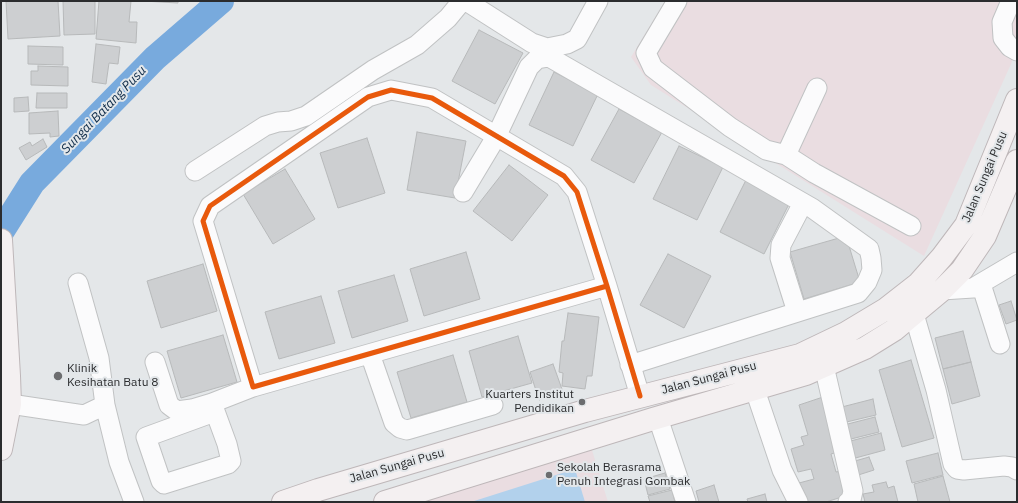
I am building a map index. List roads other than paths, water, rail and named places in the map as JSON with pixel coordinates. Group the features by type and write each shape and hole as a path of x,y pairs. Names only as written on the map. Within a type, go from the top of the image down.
{"main road":[{"name":"Jalan Sungai Pusu","path":"283,502 318,490 577,413 800,355 846,334 886,309 918,284 942,257 966,225 1017,100"},
{"name":"Jalan Sungai Pusu","path":"385,502 806,374 865,348 894,330 914,314 942,290 962,270 985,236 1017,161"},
{"path":"1,449 10,404 2,248"}],"street":[{"path":"195,171 265,126 278,122 292,121 306,116 373,70 417,45 448,18 462,1"},
{"path":"466,1 532,43 547,48 567,44 577,39 598,1"},
{"path":"677,1 646,53 653,68 730,127 766,150 786,155 814,173 911,226"},
{"path":"1011,1 1002,22 1003,38 1010,47 1017,51"},
{"path":"463,192 496,137 529,67 537,59 549,57 803,203 868,249 871,258 872,270 867,282 858,293 630,365"},
{"path":"786,155 817,88"},
{"path":"253,387 203,221 210,206 368,97 391,90 432,98 564,176 577,192 640,396"},
{"path":"797,312 780,258 782,246 803,203"},
{"path":"942,290 973,288 1017,262"},
{"path":"78,283 99,358 105,405 119,462 134,502"},
{"path":"980,284 1000,344"},
{"path":"214,409 231,460 228,464 164,484 161,481 146,437 209,414 214,409 253,387 607,286"},
{"path":"914,314 936,390 953,464 957,469 964,470 1004,466 1012,467 1017,470"},
{"path":"370,354 394,423 400,428 407,430 493,404"},
{"path":"155,362 169,406 177,411 214,409"},
{"path":"824,366 853,491 851,500 848,502"},
{"path":"755,390 782,470 798,502"},
{"path":"10,404 84,415 105,405"},
{"path":"658,418 686,502"}],"waterway":[{"name":"Sungai Batang Pusu","path":"1,232 32,183 155,58 221,1"}],"place":[{"name":"Klinik Kesihatan Batu 8","path":"58,376"},
{"name":"Kuarters Institut Pendidikan","path":"582,402"},
{"name":"Sekolah Berasrama Penuh Integrasi Gombak","path":"549,475"}]}
